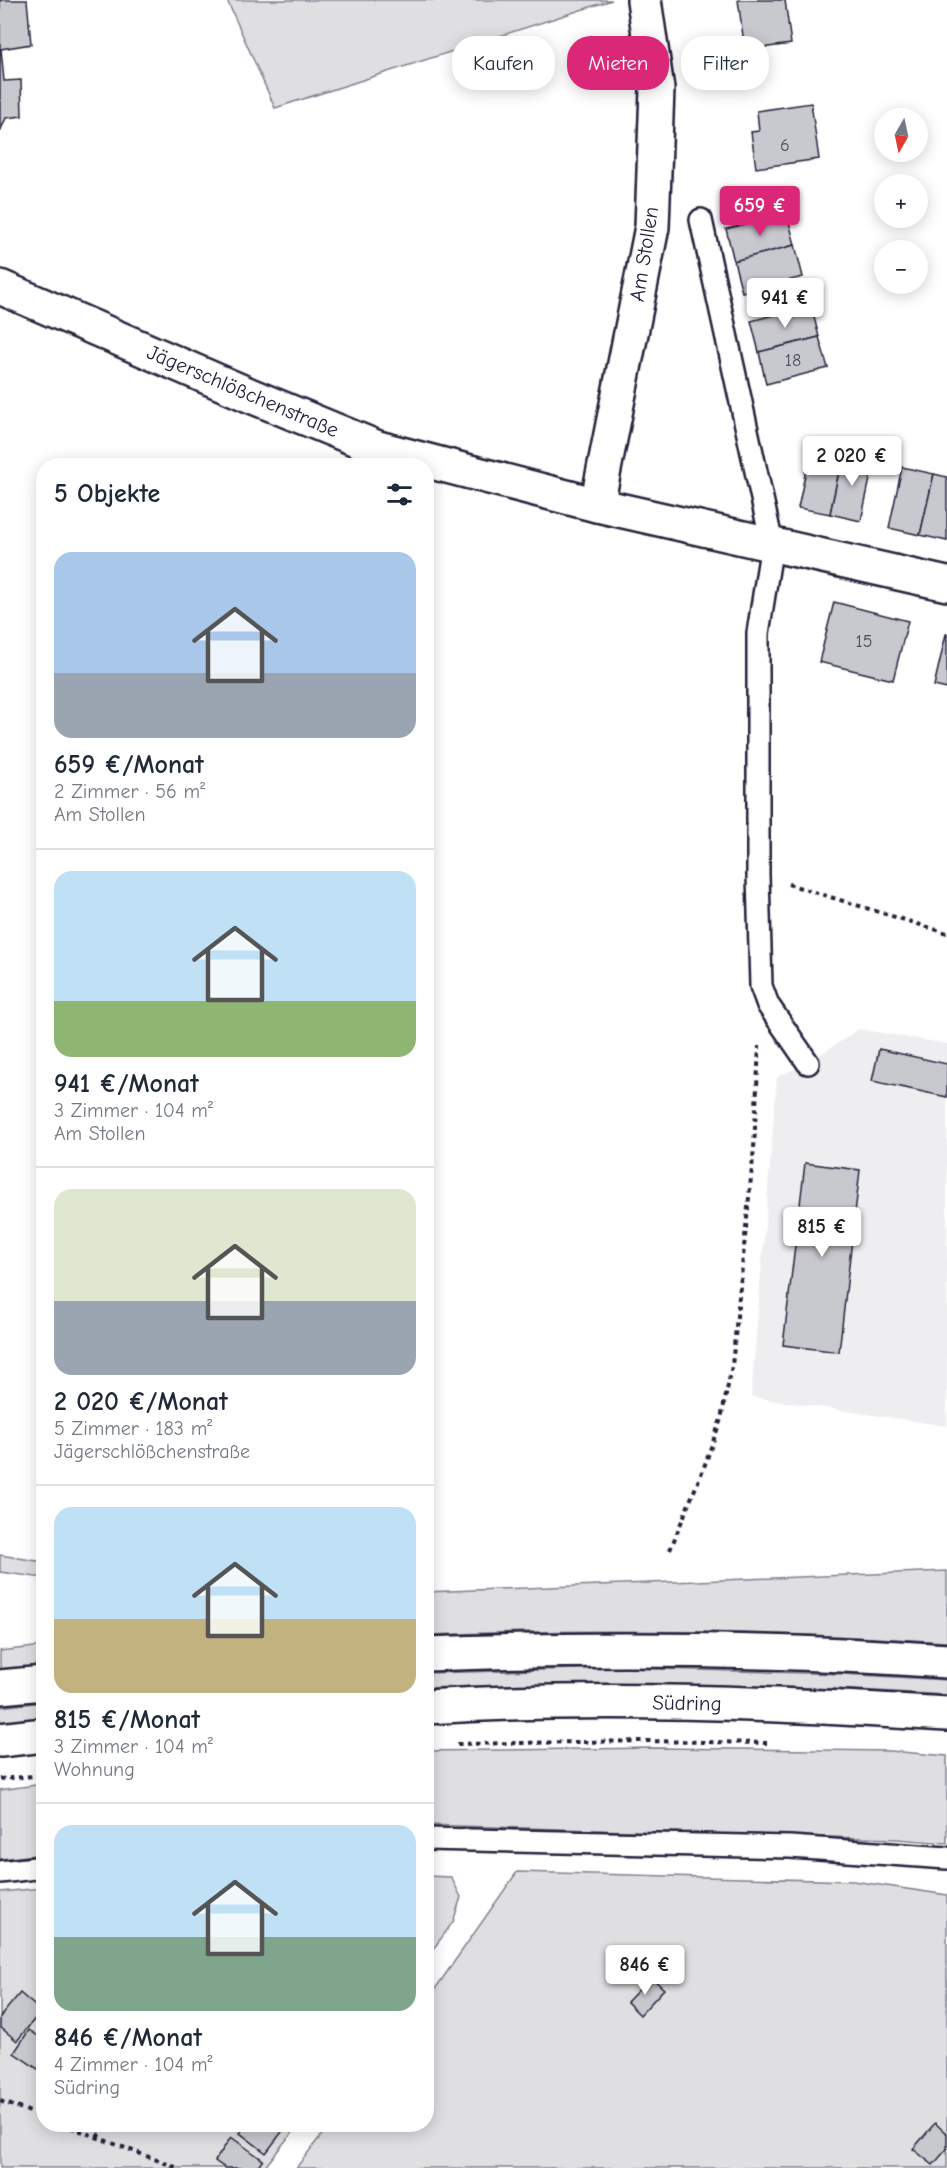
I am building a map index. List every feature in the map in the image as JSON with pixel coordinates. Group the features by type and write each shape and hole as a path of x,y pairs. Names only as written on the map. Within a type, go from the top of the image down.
{"street":[{"name":"Am Stollen","path":"597,505 652,227 657,89 644,0"},
{"name":"Jägerschlößchenstraße","path":"0,287 378,448 416,458"},
{"name":"Jägerschlößchenstraße","path":"434,463 597,505 947,584"},
{"path":"434,1654 517,1650 762,1652 862,1655 947,1661"},
{"path":"0,1687 36,1684"},
{"name":"Südring","path":"434,1707 651,1702 808,1706 947,1714"},
{"path":"0,1740 36,1736"}],"lane":[{"path":"701,220 772,544 758,633 758,875 761,986 768,1005 808,1063"},
{"path":"434,1839 790,1847 947,1858"},
{"path":"0,1872 36,1868"}],"path":[{"path":"758,875 947,933"},
{"path":"670,1550 721,1419 732,1366 754,1148 759,1044"},
{"path":"449,1744 643,1741 773,1743"},
{"path":"0,1779 36,1776"},
{"path":"0,2101 36,2114"},
{"path":"84,2132 178,2168"},
{"path":"97,2137 101,2132"}],"shaded area":[{"path":"227,0 612,0 500,36 452,36 452,51 275,108"},
{"path":"859,1029 947,1044 947,1426 751,1397 777,1077 808,1063"},
{"path":"0,1555 36,1561 36,1577 0,1572"},
{"path":"947,1571 947,1642 817,1635 687,1632 434,1635 434,1592"},
{"path":"36,1647 36,1666 0,1670 0,1651"},
{"path":"620,1668 842,1674 947,1680 947,1695 817,1688 687,1685 434,1688 434,1673"},
{"path":"36,1703 36,1718 0,1722 0,1707"},
{"path":"657,1748 890,1751 947,1756 947,1843 897,1839 434,1825 434,1751"},
{"path":"36,1785 36,1855 0,1859 0,1790"},
{"path":"517,1872 853,1881 947,1895 947,2168 296,2168 324,2132 434,2132 434,1991"},
{"path":"434,1876 451,1877 461,1897 453,1922 434,1948"},
{"path":"36,1889 36,2132 293,2132 264,2168 0,2168 0,1892"}],"building":[{"path":"0,0 27,0 31,44 1,49 4,81 21,80 22,116 6,118 0,132"},
{"path":"738,0 785,0 791,44 769,47 769,36 743,36"},
{"path":"811,103 819,159 756,168 751,132 759,131 757,111"},
{"path":"787,214 795,245 734,261 726,229"},
{"path":"795,245 803,277 742,292 734,261"},
{"path":"811,305 819,337 759,352 751,321"},
{"path":"819,337 828,368 766,384 759,352"},
{"path":"811,446 843,453 830,514 798,508"},
{"path":"843,453 874,460 861,521 830,514"},
{"path":"902,467 934,474 920,535 889,528"},
{"path":"934,474 947,477 947,541 920,535"},
{"path":"834,602 908,621 893,680 819,662"},
{"path":"947,634 947,689 934,686"},
{"path":"879,1049 947,1064 947,1097 872,1081"},
{"path":"805,1163 860,1170 839,1352 783,1345"},
{"path":"651,1977 664,1989 640,2015 627,2002"},
{"path":"20,1993 36,2007 36,2017 17,2041 0,2027 0,2017"},
{"path":"29,2030 36,2035 36,2068 14,2053"},
{"path":"935,2123 947,2134 947,2149 933,2165 913,2149"},
{"path":"241,2132 282,2132 266,2153"},
{"path":"231,2137 263,2160 257,2168 225,2168 215,2161"}]}
